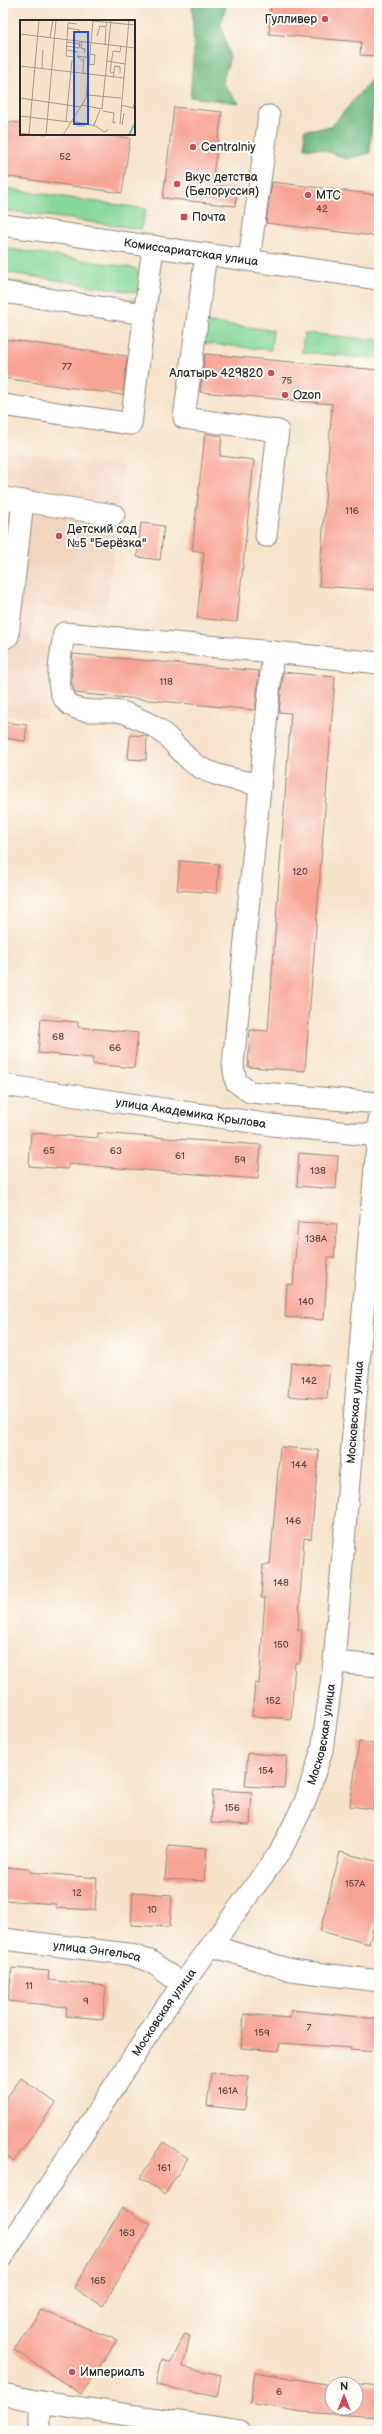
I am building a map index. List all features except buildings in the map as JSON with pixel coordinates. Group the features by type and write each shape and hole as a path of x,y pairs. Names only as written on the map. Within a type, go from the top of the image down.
{"street":[{"path":"249,260 269,116"},
{"name":"Комиссариатская улица","path":"3,225 379,279"},
{"path":"3,405 131,424 153,246"},
{"path":"206,254 184,418 278,431 266,536"},
{"path":"3,292 144,314"},
{"path":"3,498 114,516"},
{"path":"3,639 8,636 23,501"},
{"path":"260,785 219,775 196,764 157,729 125,713 105,710 86,711 73,707 63,697 59,686 64,633 379,663"},
{"path":"273,652 233,1066 236,1082 250,1092 379,1103"},
{"name":"улица Академика Крылова","path":"3,1085 272,1125 379,1131"},
{"name":"Московская улица","path":"3,2256 183,1985 280,1852 305,1802 322,1750 334,1662 379,1131"},
{"path":"334,1662 379,1666"},
{"name":"улица Энгельса","path":"3,1939 128,1954 150,1961 183,1985"},
{"path":"212,1946 291,1970 379,1981"},
{"path":"3,2394 40,2402 240,2431"},
{"path":"40,2402 40,2431"}],"shaded area":[{"name":"Детский сад №5 \"Берёзка\"","path":"3,450 123,466 106,614 36,606 31,642 53,646 45,719 3,714"}],"green space":[{"path":"192,3 227,3 221,24 230,58 222,83 239,103 190,97 194,50"},
{"path":"374,76 370,153 347,159 321,149 305,148 304,130 331,127"},
{"path":"3,188 146,209 141,229 3,210"},
{"path":"3,248 135,268 143,279 140,293 3,272"},
{"path":"3,280 138,301 137,307 3,287"},
{"path":"202,322 273,330 271,350 200,343"},
{"path":"304,333 379,340 379,359 302,352"}],"place":[{"name":"Гулливер","path":"325,19"},
{"name":"Centralniy","path":"193,147"},
{"name":"Вкус детства (Белоруссия)","path":"177,184"},
{"name":"МТС","path":"308,195"},
{"name":"Почта","path":"184,217"},
{"name":"Алатырь 429820","path":"271,373"},
{"name":"Ozon","path":"285,395"},
{"name":"Детский сад №5 \"Берёзка\"","path":"59,536"},
{"name":"Империалъ","path":"72,2372"}]}
